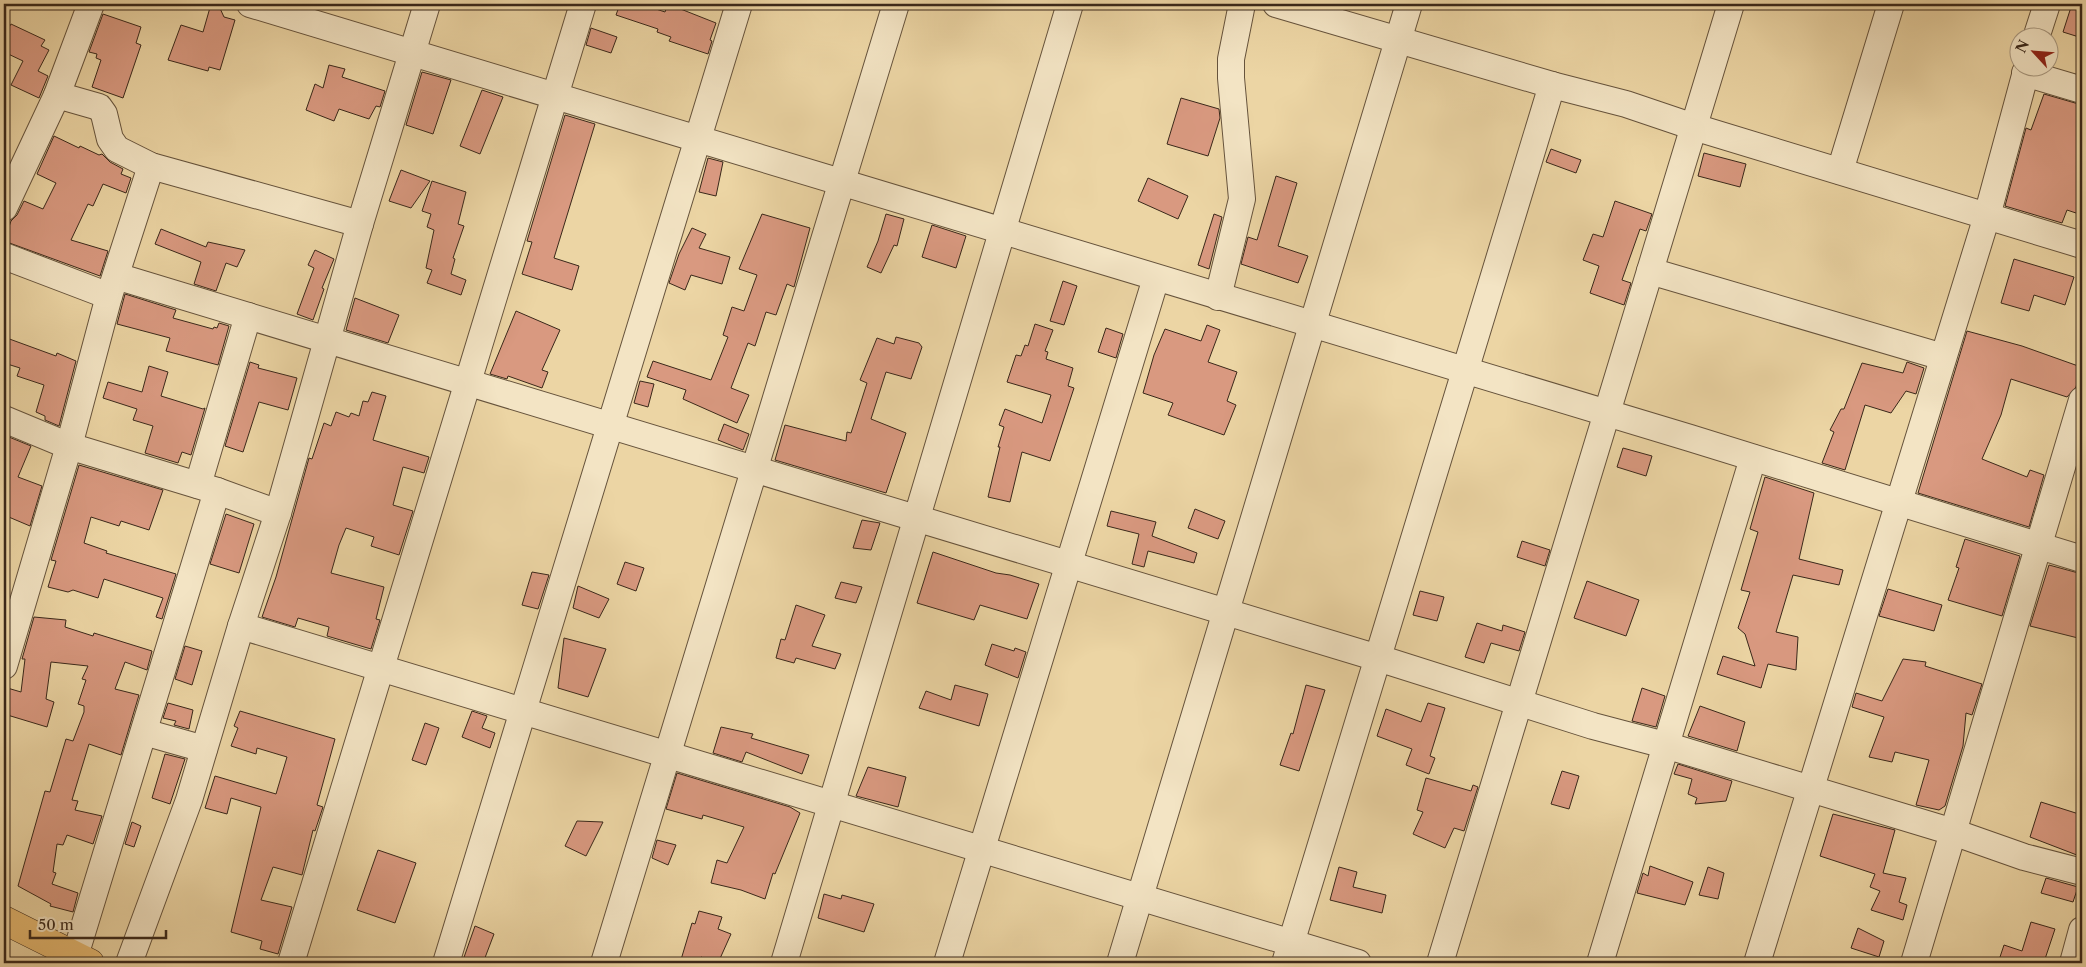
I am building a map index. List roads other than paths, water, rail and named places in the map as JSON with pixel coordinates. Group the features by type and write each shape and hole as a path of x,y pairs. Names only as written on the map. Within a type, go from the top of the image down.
{"main road":[{"path":"4,920 83,960"}],"street":[{"path":"4,208 57,95 91,4"},
{"path":"250,4 2039,544 2082,559"},
{"path":"129,963 189,800 241,626 278,513 326,340 426,4"},
{"path":"291,963 583,4"},
{"path":"446,963 739,4"},
{"path":"604,963 669,755 896,4"},
{"path":"784,963 1070,4"},
{"path":"1218,296 1242,200 1231,78 1231,59 1242,4"},
{"path":"1276,4 1398,38 1552,85 1626,104 1694,127 2082,245"},
{"path":"1120,963 1408,4"},
{"path":"1440,963 1731,4"},
{"path":"1840,171 1891,4"},
{"path":"2039,28 2047,4"},
{"path":"1757,963 1987,216 2024,78"},
{"path":"2048,78 2082,90"},
{"path":"1288,953 1552,85"},
{"path":"57,95 99,107 104,114 110,140 117,149 151,166 360,224"},
{"path":"4,661 69,446 113,286 151,166"},
{"path":"4,256 113,286 248,316 1378,658 1519,701 1593,726 1665,745 1953,832 2024,857 2082,872"},
{"path":"1650,271 1943,357"},
{"path":"947,963 1156,278"},
{"path":"83,960 208,488 248,316"},
{"path":"1914,963 2082,400"},
{"path":"4,419 69,446 208,488 278,513"},
{"path":"1600,963 1753,458"},
{"path":"241,626 1140,897 1288,953 1358,963"},
{"path":"144,732 204,749"},
{"path":"2072,963 2082,930"}]}
